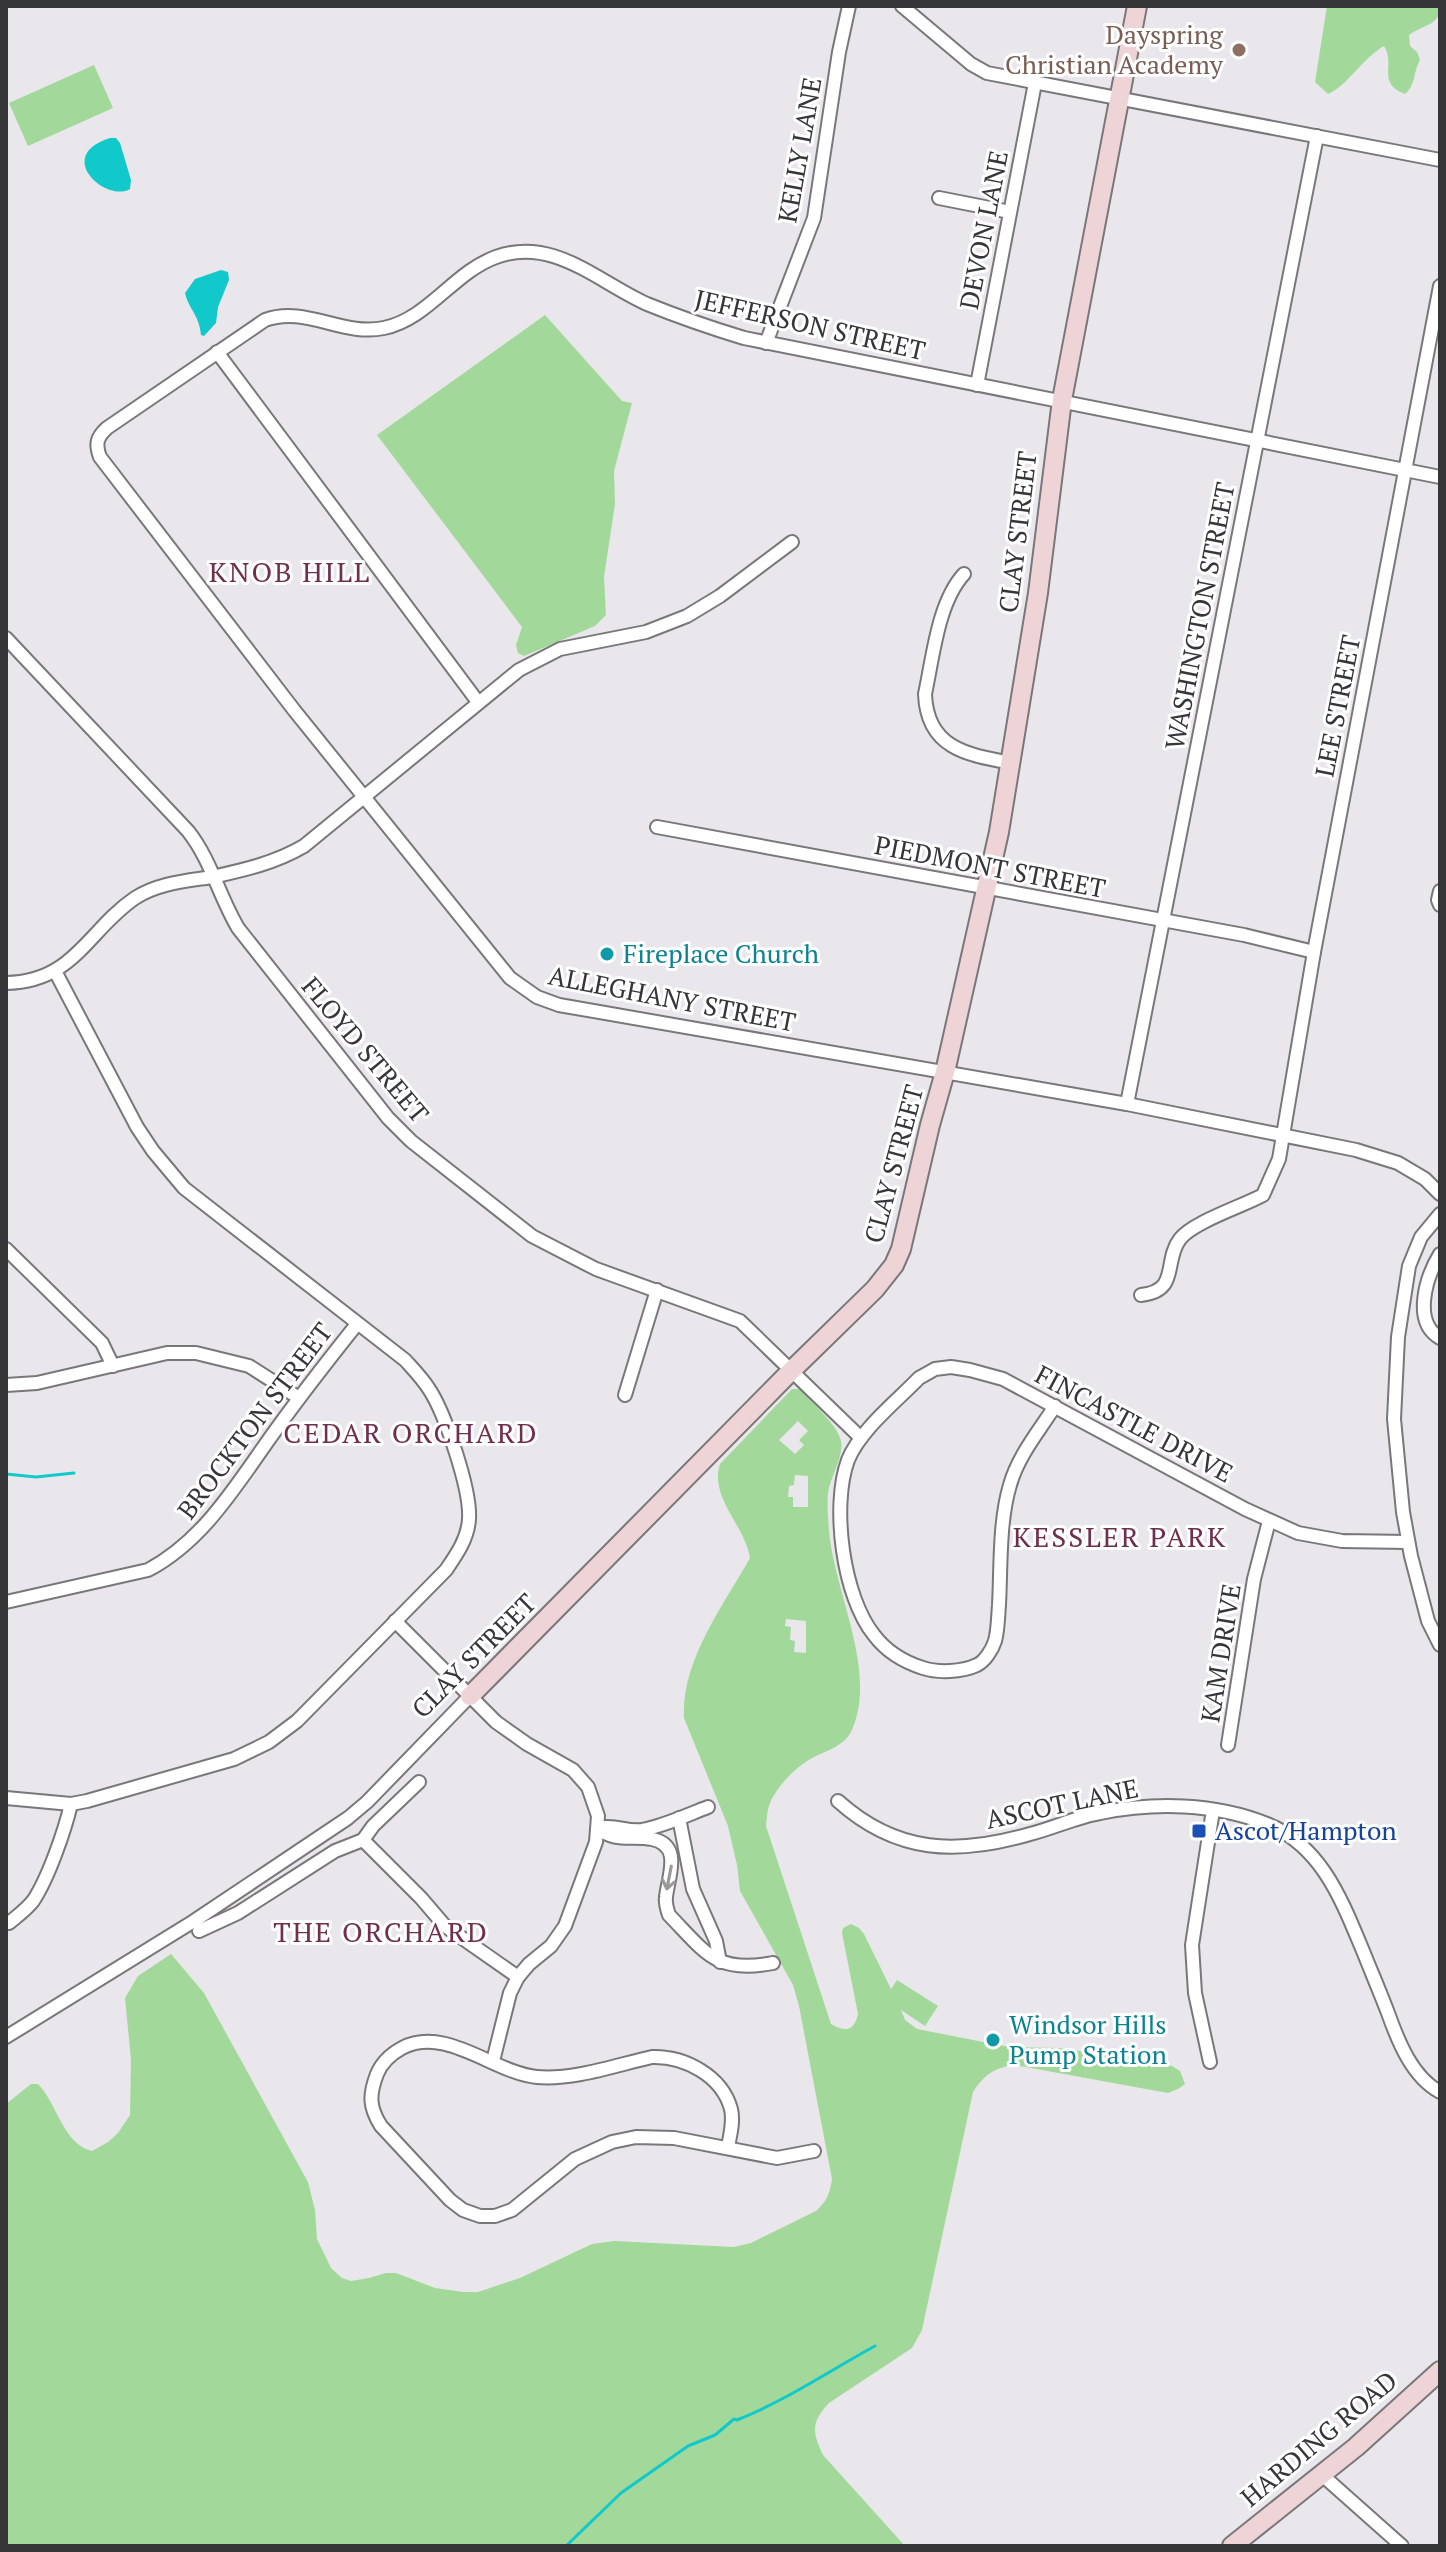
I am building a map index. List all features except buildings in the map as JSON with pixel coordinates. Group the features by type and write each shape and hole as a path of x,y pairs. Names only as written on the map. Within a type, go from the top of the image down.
{"street":[{"name":"KELLY LANE","path":"766,343 814,218 849,6"},
{"path":"902,6 979,69 1035,83 1440,160"},
{"name":"CLAY STREET","path":"6,2037 194,1921 348,1818 367,1802 890,1271 903,1243 999,832 1041,570 1062,400 1137,6"},
{"name":"DEVON LANE","path":"977,385 1035,83"},
{"name":"WASHINGTON STREET","path":"1127,1104 1317,136"},
{"path":"939,198 1010,212"},
{"name":"JEFFERSON STREET","path":"97,441 107,428 258,324 276,316 290,314 357,328 385,328 418,311 477,266 511,252 529,252 561,258 643,302 679,317 766,343 1440,477"},
{"name":"LEE STREET","path":"1141,1295 1154,1294 1164,1287 1180,1239 1263,1195 1279,1159 1314,952 1440,286"},
{"path":"217,352 478,702"},
{"name":"ALLEGHANY STREET","path":"97,441 100,457 275,685 510,978 537,997 559,1005 1127,1104 1282,1135 1389,1159 1425,1179 1440,1194"},
{"path":"6,983 55,971 74,958 137,897 162,885 267,864 287,856 304,846 519,670 551,653 577,644 646,632 687,616 720,596 792,542"},
{"path":"964,574 954,584 946,603 925,694 925,707 934,730 959,751 1012,763"},
{"name":"FLOYD STREET","path":"6,638 203,849 238,928 388,1118 411,1141 532,1236 596,1269 740,1321 861,1438"},
{"name":"PIEDMONT STREET","path":"657,827 1244,935 1314,952"},
{"path":"6,1798 71,1804 133,1789 253,1751 297,1721 446,1570 459,1550 468,1527 466,1489 441,1413 430,1391 405,1360 184,1188 137,1127 55,971"},
{"path":"1440,1214 1421,1237 1411,1258 1398,1337 1394,1419 1408,1542 1423,1607 1440,1645"},
{"path":"6,1249 102,1343 113,1366"},
{"path":"1440,1254 1429,1280 1423,1315 1427,1327 1440,1338"},
{"path":"625,1395 657,1290"},
{"name":"BROCKTON STREET","path":"6,1602 148,1570 186,1546 206,1525 357,1324"},
{"path":"6,1385 37,1383 167,1353 196,1353 249,1366 299,1398"},
{"name":"FINCASTLE DRIVE","path":"861,1438 929,1371 941,1367 970,1370 1003,1379 1269,1521 1298,1533 1326,1540 1408,1542"},
{"path":"861,1438 848,1462 842,1501 844,1551 856,1603 865,1623 892,1652 920,1667 953,1670 977,1665 995,1642 1005,1509 1010,1482 1020,1460 1055,1406"},
{"name":"KAM DRIVE","path":"1228,1745 1254,1579 1269,1521"},
{"path":"395,1621 505,1729 573,1770 588,1787 595,1804 596,1842 565,1926 551,1946 518,1977 510,1993 493,2061"},
{"path":"199,1931 238,1913 335,1851 363,1840 373,1826 419,1782"},
{"name":"ASCOT LANE","path":"838,1801 862,1821 887,1835 941,1848 1000,1841 1090,1815 1127,1808 1171,1806 1213,1810 1271,1825 1294,1840 1324,1870 1340,1896 1399,2041 1421,2078 1440,2092"},
{"path":"9,1923 24,1911 37,1893 65,1828 71,1804"},
{"path":"598,1828 613,1825 622,1829 642,1830 708,1807"},
{"path":"1210,2062 1195,1993 1192,1945 1213,1810"},
{"path":"679,1818 693,1889 716,1941 720,1962"},
{"path":"598,1828 607,1835 629,1840 653,1839 668,1849 672,1857 665,1900 669,1915 704,1951 720,1962 735,1967 773,1963"},
{"path":"363,1840 445,1926 518,1977"},
{"path":"728,2147 732,2120 728,2101 719,2087 688,2062 668,2056 558,2078 534,2077 439,2043 413,2043 389,2056 380,2069 370,2099 373,2113 381,2126 450,2200 463,2210 480,2216 495,2216 512,2210 575,2159 612,2142 658,2136 777,2158 814,2151"},
{"name":"HARDING ROAD","path":"1232,2546 1356,2447 1440,2371"},
{"path":"1321,2474 1402,2546"}],"green space":[{"path":"1327,6 1440,6 1434,21 1409,35 1410,46 1420,60 1411,87 1405,94 1391,84 1384,46 1328,94 1315,82"},
{"path":"94,65 113,108 28,146 9,103"},
{"path":"545,315 622,401 632,403 614,471 615,504 604,577 606,615 595,626 524,656 518,653 516,645 522,627 377,435"},
{"path":"792,1389 800,1389 817,1407 835,1428 841,1441 841,1454 828,1493 828,1521 858,1658 858,1709 851,1732 844,1740 803,1764 778,1789 769,1806 766,1826 831,2024 848,2029 858,2014 842,1933 843,1928 851,1924 864,1934 891,1989 897,1980 938,2006 925,2026 901,2010 905,2020 917,2029 1009,2047 1061,2048 1172,2066 1180,2071 1185,2084 1168,2093 1015,2065 991,2073 973,2092 922,2330 912,2348 829,2403 815,2428 823,2455 905,2546 6,2546 6,2104 31,2084 38,2084 67,2132 82,2147 92,2151 118,2133 130,2115 131,2060 125,1998 138,1976 171,1954 204,1993 308,2182 315,2210 317,2239 331,2268 342,2278 351,2281 396,2273 435,2288 478,2292 520,2278 592,2244 614,2241 734,2247 751,2243 816,2211 825,2200 832,2179 793,1985 740,1891 728,1826 684,1718 689,1676 696,1655 750,1558 742,1534 719,1488 720,1464","holes":["798,1421 808,1431 799,1440 804,1445 795,1454 779,1440","795,1475 808,1476 808,1507 793,1507 793,1497 788,1497 789,1486 794,1485","786,1619 806,1621 806,1653 794,1652 795,1641 790,1640 791,1627 785,1626"]}],"water":[{"path":"116,138 120,143 131,180 130,189 120,192 98,184 85,166 86,156 94,146"},
{"path":"221,270 228,272 229,280 218,307 216,323 204,336 185,293 195,279"}],"waterway":[{"path":"6,1474 36,1477 74,1473"},
{"path":"566,2546 621,2493 688,2446 715,2435 734,2419 772,2404 875,2346"}],"place":[{"name":"Dayspring Christian Academy","path":"1239,50"},
{"name":"Fireplace Church","path":"607,954"},
{"name":"Ascot/Hampton","path":"1199,1831"},
{"name":"Windsor Hills Pump Station","path":"993,2040"}],"district":[{"name":"KNOB HILL","path":"290,572"},
{"name":"CEDAR ORCHARD","path":"411,1433"},
{"name":"KESSLER PARK","path":"1120,1537"},
{"name":"THE ORCHARD","path":"381,1932"}]}
